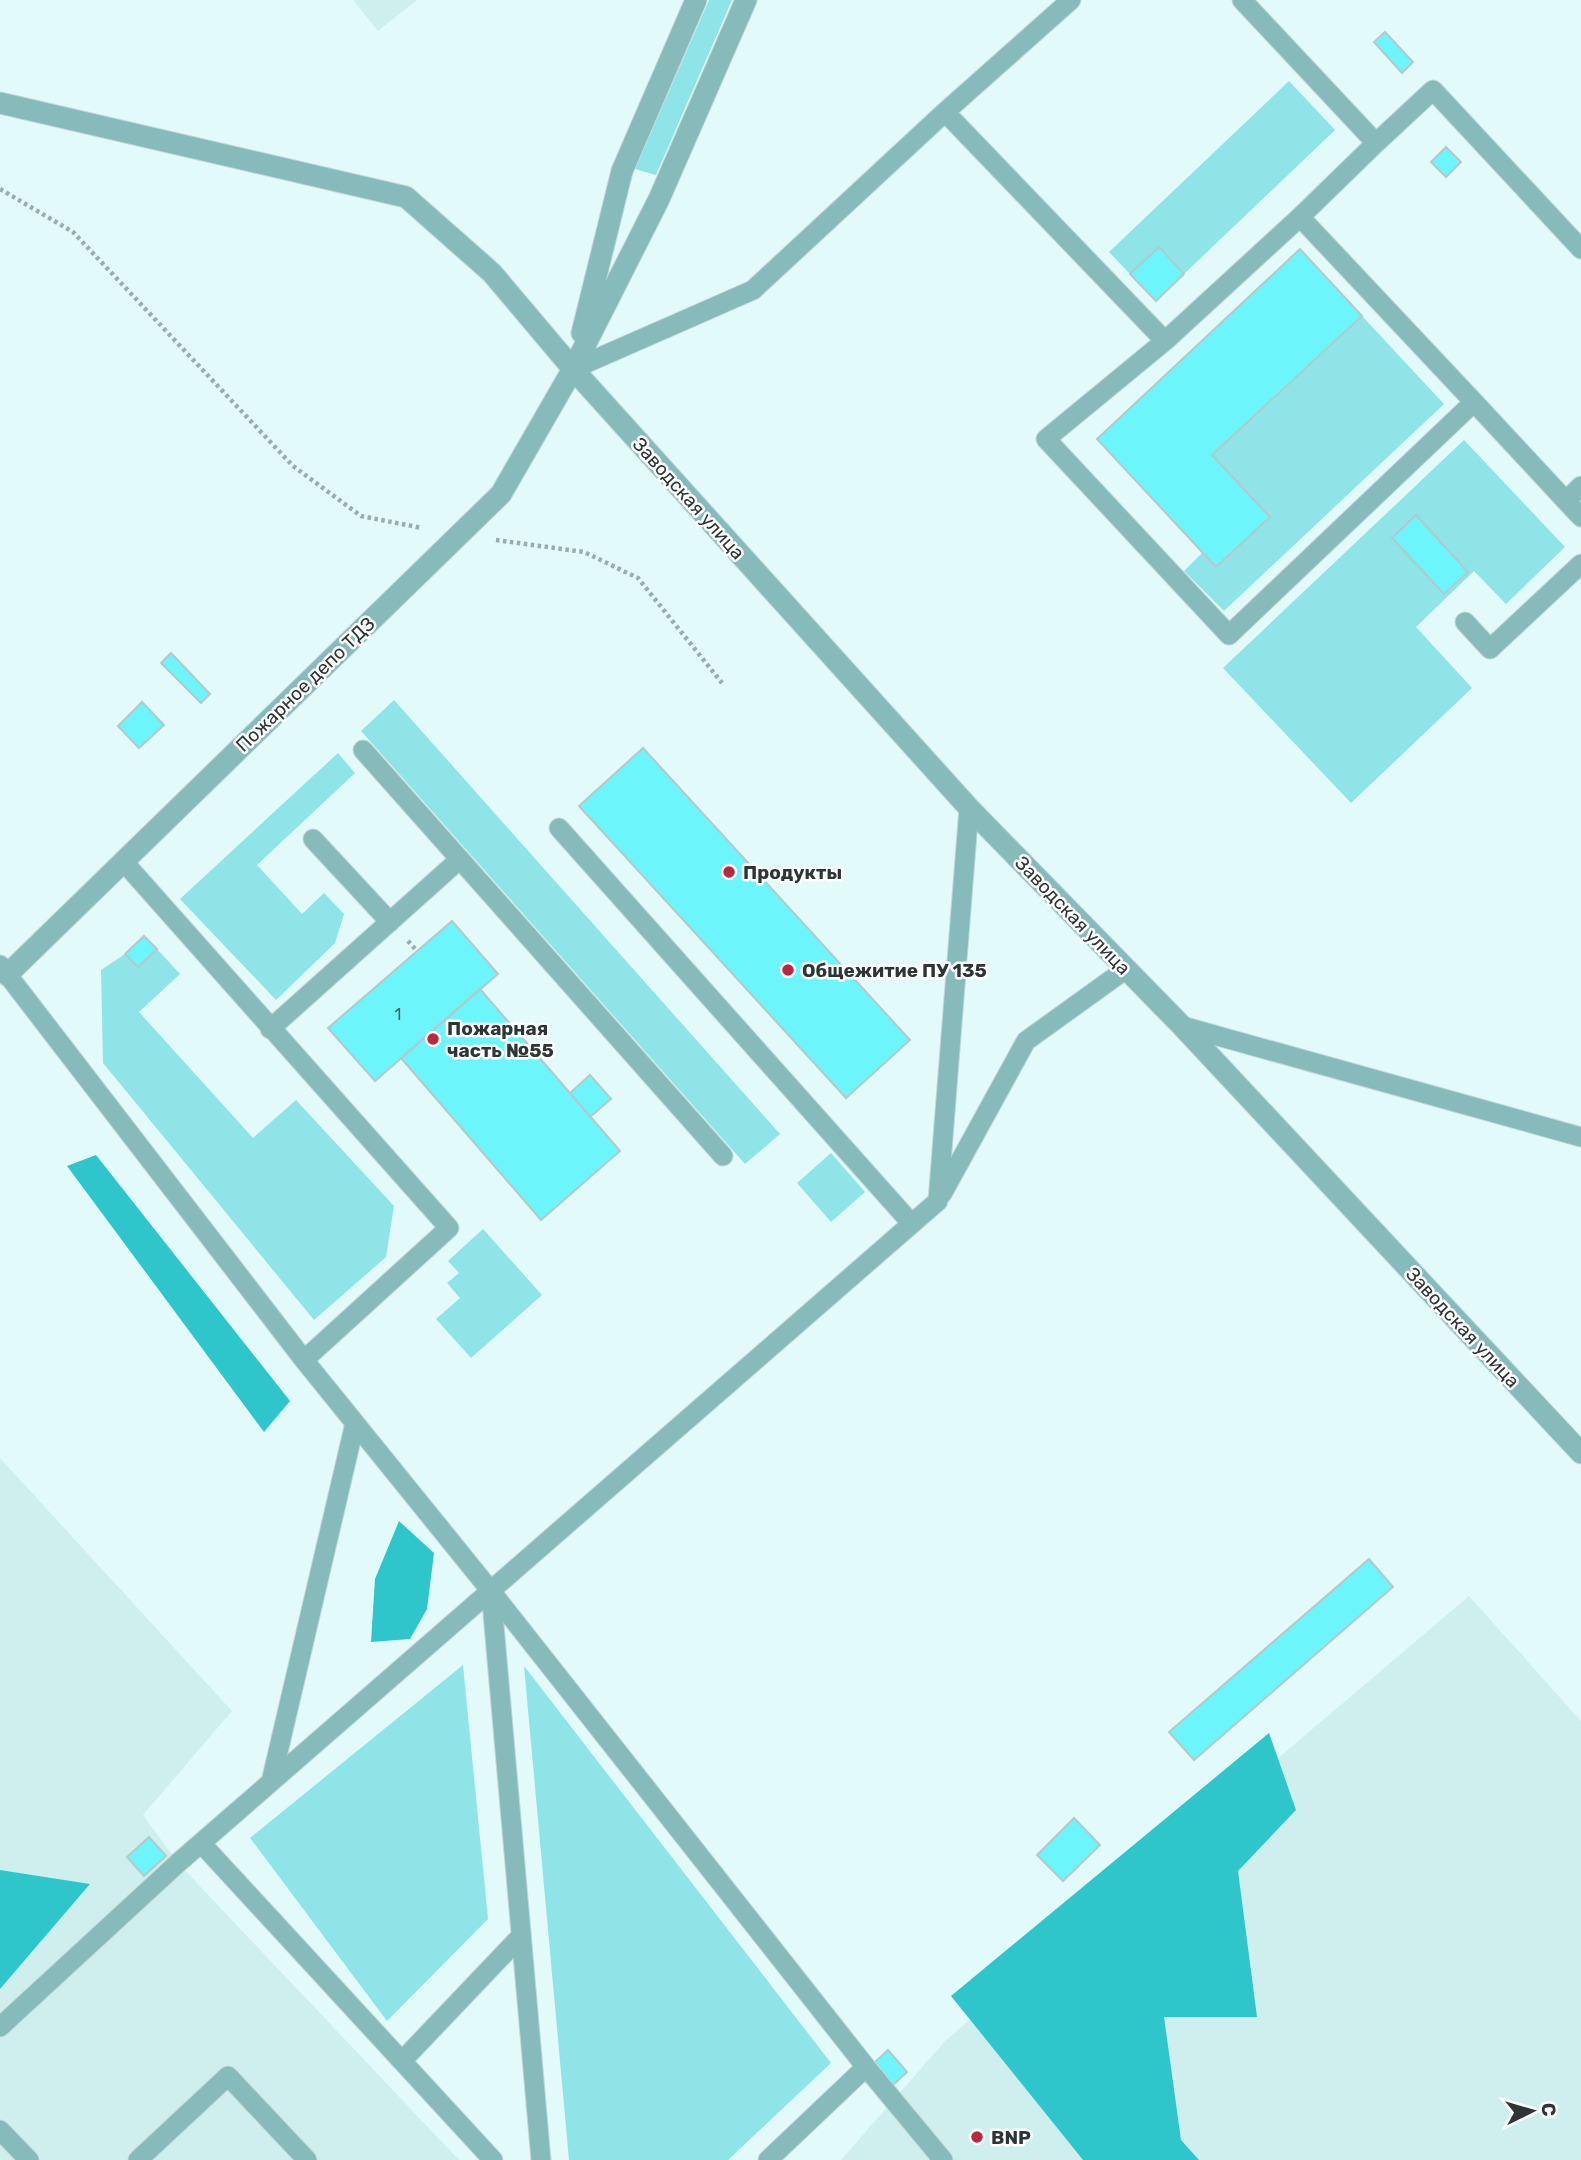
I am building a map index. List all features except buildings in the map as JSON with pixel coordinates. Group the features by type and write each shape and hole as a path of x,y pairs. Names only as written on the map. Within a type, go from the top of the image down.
{"street":[{"path":"573,369 622,171 696,0"},
{"path":"573,369 659,199 746,0"},
{"name":"Заводская улица","path":"0,103 406,197 492,274 573,369 970,808 1182,1026 1581,1453"},
{"name":"Пожарное депо ТДЗ","path":"4,970 123,861 501,494 573,369"}],"lane":[{"path":"573,369 753,290 945,112 1071,0"},
{"path":"1242,0 1376,143"},
{"path":"1474,402 1229,635 1046,439 1165,341 1433,90 1581,249"},
{"path":"945,112 1165,341"},
{"path":"1300,217 1581,517"},
{"path":"1566,501 1581,486"},
{"path":"1465,622 1490,649 1581,564"},
{"path":"363,750 723,1156"},
{"path":"938,1201 970,808"},
{"path":"559,828 912,1224"},
{"path":"313,839 390,922"},
{"path":"270,1029 460,859"},
{"path":"123,861 449,1228 304,1360"},
{"path":"0,2027 201,1843 938,1201 1026,1041 1126,969"},
{"path":"4,970 304,1360 490,1590 866,2067 943,2160"},
{"path":"1182,1026 1581,1137"},
{"path":"271,1782 355,1423"},
{"path":"490,1590 541,2160"},
{"path":"201,1843 493,2160"},
{"path":"402,2061 521,1936"},
{"path":"768,2160 866,2067"},
{"path":"138,2160 228,2076 307,2160"},
{"path":"0,2130 29,2160"}],"path":[{"path":"0,190 73,232 293,466 361,516 459,535 584,552 638,578 722,683"}],"shaded area":[{"path":"353,0 417,0 378,31"},
{"path":"709,0 732,0 656,175 635,169"},
{"path":"1289,81 1335,130 1184,274 1159,247 1130,274 1109,252"},
{"path":"1362,316 1444,404 1224,611 1184,571 1202,553 1216,567 1270,517 1212,455"},
{"path":"1464,440 1565,547 1506,604 1474,571 1416,627 1472,688 1351,803 1223,668"},
{"path":"394,700 780,1134 745,1164 361,731"},
{"path":"338,753 355,773 257,865 302,914 324,893 344,914 335,943 276,1000 180,899"},
{"path":"157,949 180,974 139,1012 253,1138 296,1100 394,1206 386,1257 314,1320 103,1063 101,970 125,954 138,967"},
{"path":"831,1153 865,1192 831,1222 797,1183"},
{"path":"96,1155 290,1401 264,1432 67,1166"},
{"path":"483,1229 542,1295 471,1358 436,1319 460,1298 447,1283 459,1273 448,1261"},
{"path":"0,1458 232,1711 143,1815 178,1863 459,2160 0,2160"},
{"path":"399,1521 434,1553 427,1609 410,1639 371,1642 375,1579"},
{"path":"1469,1596 1581,1721 1581,2160 841,2160 946,2040"},
{"path":"463,1665 488,1919 387,2021 250,1838"},
{"path":"524,1666 831,2063 728,2160 569,2160"},
{"path":"1269,1733 1296,1810 1238,1871 1257,2017 1164,2017 1181,2140 1199,2160 1083,2160 951,1996"},
{"path":"0,1870 90,1884 0,1989"}],"place":[{"name":"Продукты","path":"729,872"},
{"name":"Общежитие ПУ 135","path":"788,970"},
{"name":"Пожарная часть №55","path":"433,1039"},
{"name":"BNP","path":"977,2137"}]}
